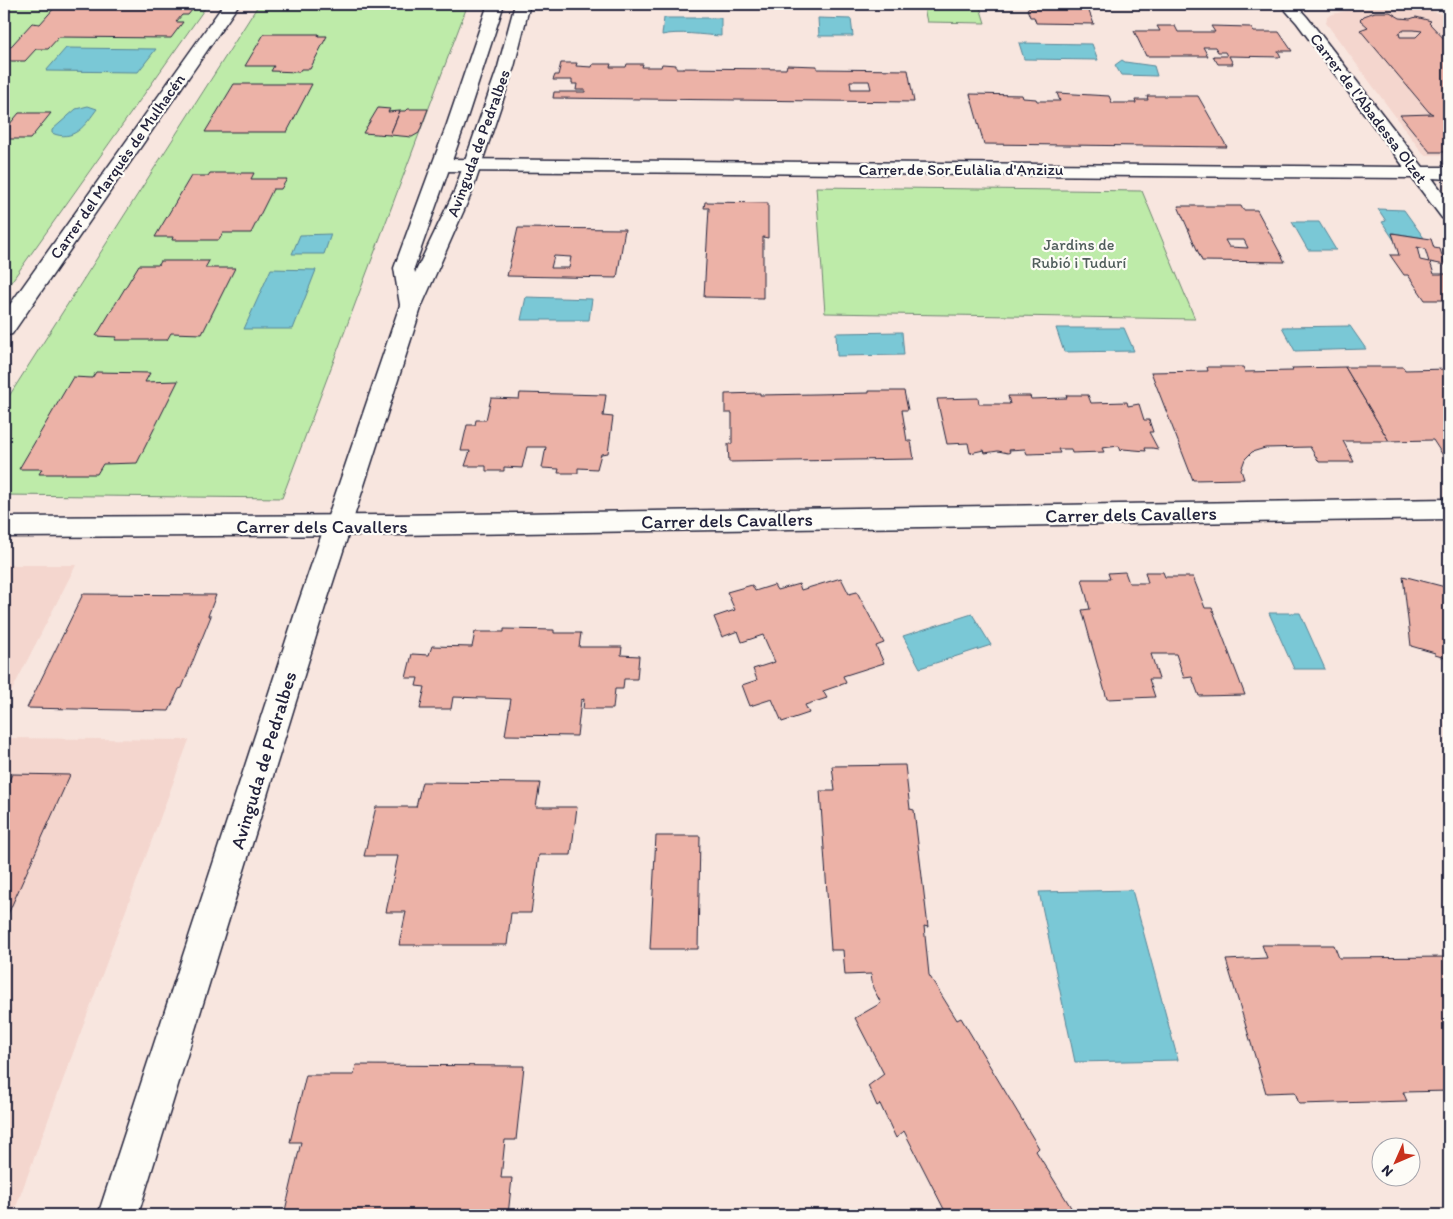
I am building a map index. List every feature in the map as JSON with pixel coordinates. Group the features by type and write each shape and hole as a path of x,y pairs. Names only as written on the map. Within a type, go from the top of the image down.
{"street":[{"name":"Carrer del Marquès de Mulhacén","path":"4,329 231,4"},
{"name":"Avinguda de Pedralbes","path":"411,305 404,268 496,4"},
{"name":"Avinguda de Pedralbes","path":"118,1215 314,598 411,305 463,192 506,67 523,4"},
{"name":"Carrer de l'Abadessa Olzet","path":"1287,4 1302,20 1449,214"},
{"name":"Carrer de Sor Eulàlia d'Anzizu","path":"441,165 1449,173"},
{"name":"Carrer dels Cavallers","path":"4,527 339,526 1449,509"}],"shaded area":[{"path":"1375,4 1406,4 1449,16 1449,155 1424,155 1326,23 1327,17 1333,14"},
{"path":"4,565 76,565 4,706"},
{"path":"4,738 189,740 13,1215 4,1215"}],"green space":[{"path":"4,4 208,4 4,292"},
{"path":"259,4 468,4 282,498 4,495 4,404"},
{"path":"923,4 979,4 985,23 927,22"},
{"name":"Jardins de Rubió i Tudurí","path":"816,187 1142,191 1195,319 825,313"}],"water":[{"path":"664,18 721,18 721,36 683,33 662,35"},
{"path":"818,18 851,19 853,36 819,36"},
{"path":"1019,43 1092,44 1098,60 1024,59"},
{"path":"66,48 156,49 138,72 46,71"},
{"path":"1122,60 1154,66 1157,76 1121,75 1115,65"},
{"path":"88,106 97,109 79,130 67,136 52,133 52,130 76,109"},
{"path":"1378,209 1404,210 1424,238 1393,233 1394,240 1382,222 1386,221"},
{"path":"1292,222 1319,222 1336,250 1308,250"},
{"path":"331,234 324,254 292,254 300,235"},
{"path":"271,269 316,270 293,329 244,329"},
{"path":"526,297 592,299 589,320 521,320"},
{"path":"1350,326 1366,349 1295,351 1282,327"},
{"path":"1056,328 1124,328 1134,351 1064,352"},
{"path":"902,332 904,355 837,356 836,333"},
{"path":"1269,613 1300,613 1325,669 1294,669"},
{"path":"972,614 991,645 920,668 903,636"},
{"path":"1132,890 1178,1060 1075,1062 1039,892"}],"building":[{"path":"63,4 197,4 188,15 182,15 176,22 183,22 171,38 59,37 48,49 36,49 25,61 4,61 4,54 32,23 40,24 56,6"},
{"path":"284,4 387,4 386,8 282,7"},
{"path":"1030,4 1086,4 1094,24 1036,23 1034,17 1030,17 1027,9 1031,6"},
{"path":"1375,12 1390,12 1400,18 1410,19 1416,17 1431,21 1429,23 1449,44 1449,152 1430,152 1400,115 1433,114 1429,112 1360,30 1368,27 1360,20 1364,16","holes":["1404,30 1422,31 1416,37 1400,37 1399,33"]},
{"path":"1157,26 1175,26 1178,32 1215,32 1211,26 1250,27 1254,32 1279,32 1292,51 1278,51 1281,57 1229,56 1233,64 1218,64 1213,56 1227,56 1225,52 1218,52 1215,47 1203,47 1208,56 1146,56 1134,31 1160,31"},
{"path":"264,34 319,34 318,36 327,36 310,69 301,69 299,72 271,71 274,66 245,66"},
{"path":"561,63 577,63 576,66 592,67 593,64 611,64 610,67 626,67 627,64 643,64 642,67 661,67 662,64 676,65 676,68 786,69 787,65 817,66 817,69 908,70 914,102 553,98 554,92 585,92 585,90 576,90 577,84 572,84 572,80 553,80 555,75 558,75","holes":["850,81 869,81 871,89 851,89"]},
{"path":"234,84 312,84 287,132 205,132"},
{"path":"1057,93 1109,96 1112,103 1136,103 1135,100 1148,100 1147,96 1198,96 1227,147 984,144 970,94 1022,95 1023,98 1036,99 1037,101 1060,101"},
{"path":"378,108 390,109 388,112 400,111 390,135 363,133"},
{"path":"428,109 419,133 412,137 390,135 400,111"},
{"path":"19,113 51,113 30,139 4,139 4,131"},
{"path":"210,173 254,173 251,179 287,179 281,189 273,189 251,233 223,233 219,240 172,240 173,237 155,237 191,176 208,176"},
{"path":"705,202 768,203 768,238 763,237 763,298 704,297 709,208 704,208"},
{"path":"1178,206 1241,206 1243,210 1257,210 1285,262 1202,261","holes":["1225,240 1244,240 1248,248 1229,247"]},
{"path":"518,228 625,229 617,278 507,276","holes":["554,256 571,257 569,268 551,268"]},
{"path":"1392,233 1431,239 1434,248 1440,249 1445,265 1430,262 1434,274 1449,274 1449,300 1425,300 1408,275 1404,275 1390,255 1399,255","holes":["1417,247 1425,249 1429,262 1420,260"]},
{"path":"160,261 209,261 205,268 235,268 202,334 171,333 167,340 115,340 117,337 96,336 139,265 158,265"},
{"path":"1207,367 1243,367 1245,372 1293,371 1292,368 1345,367 1389,441 1343,441 1354,462 1319,462 1310,447 1265,448 1252,452 1245,459 1241,470 1244,479 1193,480 1151,372 1208,371"},
{"path":"1345,367 1403,367 1405,370 1449,369 1449,460 1446,460 1433,440 1389,441"},
{"path":"96,372 150,373 145,382 178,381 137,463 103,464 97,474 39,474 42,469 19,469 73,377 92,378"},
{"path":"869,391 904,391 908,410 902,410 907,441 911,441 914,459 729,462 728,444 732,444 732,413 725,413 725,394 869,393"},
{"path":"520,393 606,395 603,416 613,417 608,453 601,454 597,469 578,468 578,473 558,473 559,469 542,468 546,447 527,447 522,468 504,467 504,471 486,471 486,466 465,466 470,451 461,451 467,425 475,425 476,420 486,420 491,398 519,399"},
{"path":"1066,395 1088,395 1091,403 1127,402 1128,406 1139,404 1144,420 1149,420 1153,432 1149,432 1158,449 1145,448 1146,451 1123,449 1121,451 1119,446 1102,448 1104,452 1072,453 1071,449 1058,449 1060,453 1027,454 1025,449 1009,450 1010,452 1008,453 998,451 985,453 984,450 970,453 968,443 947,444 937,399 978,398 979,404 1010,404 1008,396 1030,396 1031,399 1067,398"},
{"path":"1125,572 1129,583 1148,583 1145,572 1163,572 1165,577 1193,577 1205,608 1212,608 1245,695 1199,696 1192,677 1184,678 1176,654 1151,654 1159,679 1149,679 1155,697 1107,699 1082,610 1090,609 1082,579 1110,579 1108,573"},
{"path":"1403,576 1449,588 1449,659 1411,646"},
{"path":"841,578 849,594 857,592 884,643 876,646 884,663 843,676 846,683 823,691 827,698 805,705 809,713 782,722 772,699 750,706 742,685 757,680 753,669 775,662 763,635 742,642 738,631 722,637 714,617 735,610 727,592 752,585 755,591 774,585 777,590 799,584 801,590"},
{"path":"83,594 216,595 208,616 211,616 182,688 179,689 169,711 27,708"},
{"path":"504,629 554,630 554,633 581,633 579,647 622,647 621,655 639,656 637,679 624,679 623,689 615,689 613,709 583,709 584,699 581,700 577,736 505,735 511,699 453,697 451,709 420,709 425,687 416,686 418,678 406,678 412,654 429,655 432,646 472,647 475,632 504,632"},
{"path":"905,765 910,809 914,810 928,927 924,926 929,975 957,1020 961,1018 1039,1148 1036,1151 1075,1214 1073,1215 947,1215 904,1131 896,1138 880,1104 877,1106 868,1086 884,1074 855,1018 881,1003 873,988 871,974 845,975 843,950 831,950 820,791 835,791 832,766"},
{"path":"12,774 70,775 4,923 4,792"},
{"path":"422,782 540,783 536,807 577,807 571,855 539,855 531,913 511,913 507,945 399,945 406,912 386,912 398,856 364,856 376,807 416,807"},
{"path":"656,836 700,836 698,949 650,949"},
{"path":"1262,945 1334,945 1339,958 1449,957 1449,1091 1403,1092 1407,1101 1299,1104 1295,1092 1266,1093 1226,960 1267,958"},
{"path":"356,1065 524,1066 516,1140 505,1140 501,1178 512,1178 508,1215 284,1215 301,1142 290,1142 306,1075 354,1075"}]}
